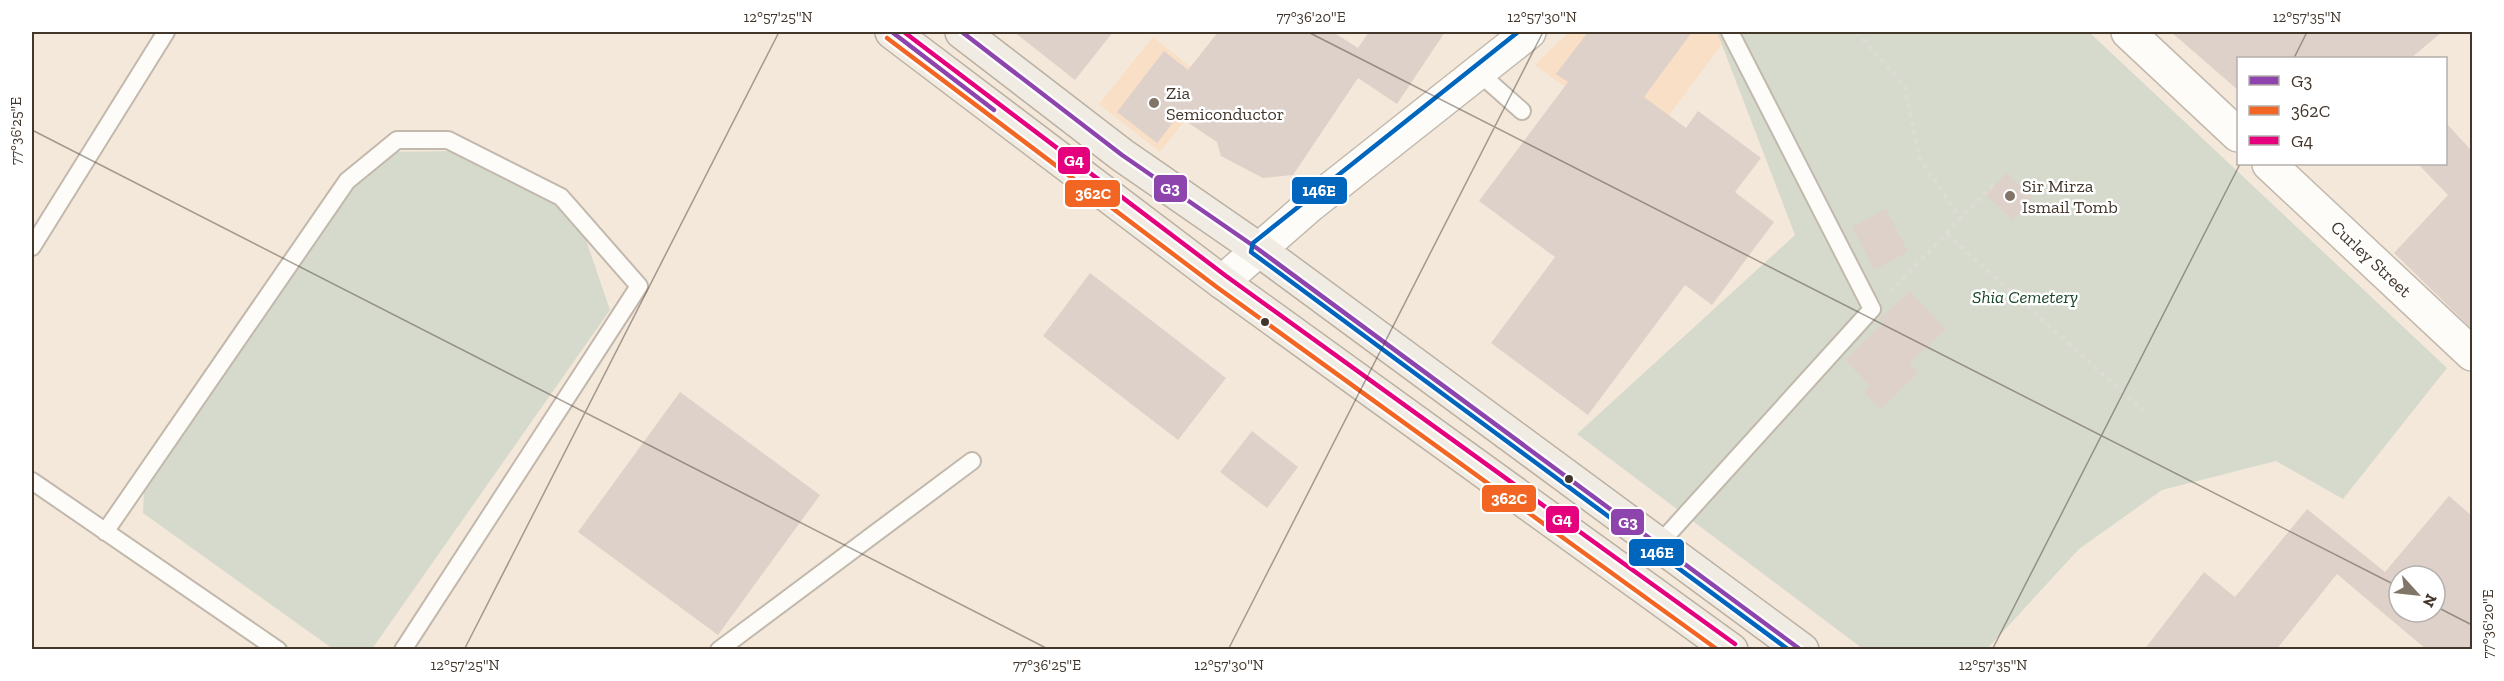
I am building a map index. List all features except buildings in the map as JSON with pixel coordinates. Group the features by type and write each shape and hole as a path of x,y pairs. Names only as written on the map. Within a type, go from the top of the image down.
{"main road":[{"path":"892,32 1222,282 1731,650"},
{"path":"962,32 1122,155 1258,249 1660,543 1802,650"}],"street":[{"path":"1222,282 1258,249 1529,32"},
{"path":"2128,32 2237,134"},
{"name":"Curley Street","path":"2270,165 2472,354"}],"lane":[{"path":"32,247 166,32"},
{"path":"1660,543 1872,309 1730,32"},
{"path":"1478,72 1522,111"},
{"path":"105,532 347,181 397,140 448,140 561,197 639,286 402,650"},
{"path":"719,650 972,460"},
{"path":"32,481 278,650"}],"path":[{"path":"1857,32 1905,87 1918,157 1961,219"},
{"path":"1902,280 1995,183"},
{"path":"1947,234 2148,415"}],"shaded area":[{"path":"1569,32 1717,32 1723,43 1646,146 1535,65"},
{"path":"1153,37 1213,85 1160,152 1099,104"}],"green space":[{"name":"Shia Cemetery","path":"1717,32 2089,32 2447,368 2343,499 2276,461 2162,490 2079,549 1987,649 1863,649 1577,434 1795,235"},
{"path":"461,151 503,163 555,204 583,231 610,310 372,649 333,649 143,513 144,488 377,152"}],"transit line":[{"name":"G3","path":"892,32 994,110"},
{"name":"G4","path":"904,32 1226,276 1735,644"},
{"name":"G3","path":"962,32 1122,155 1258,249 1801,650"},
{"name":"146E","path":"1518,32 1253,243 1251,252 1789,650"},
{"name":"362C","path":"887,38 1218,288 1718,650"}],"place":[{"name":"Zia Semiconductor","path":"1154,103"},
{"name":"Sir Mirza Ismail Tomb","path":"2010,196"}]}
